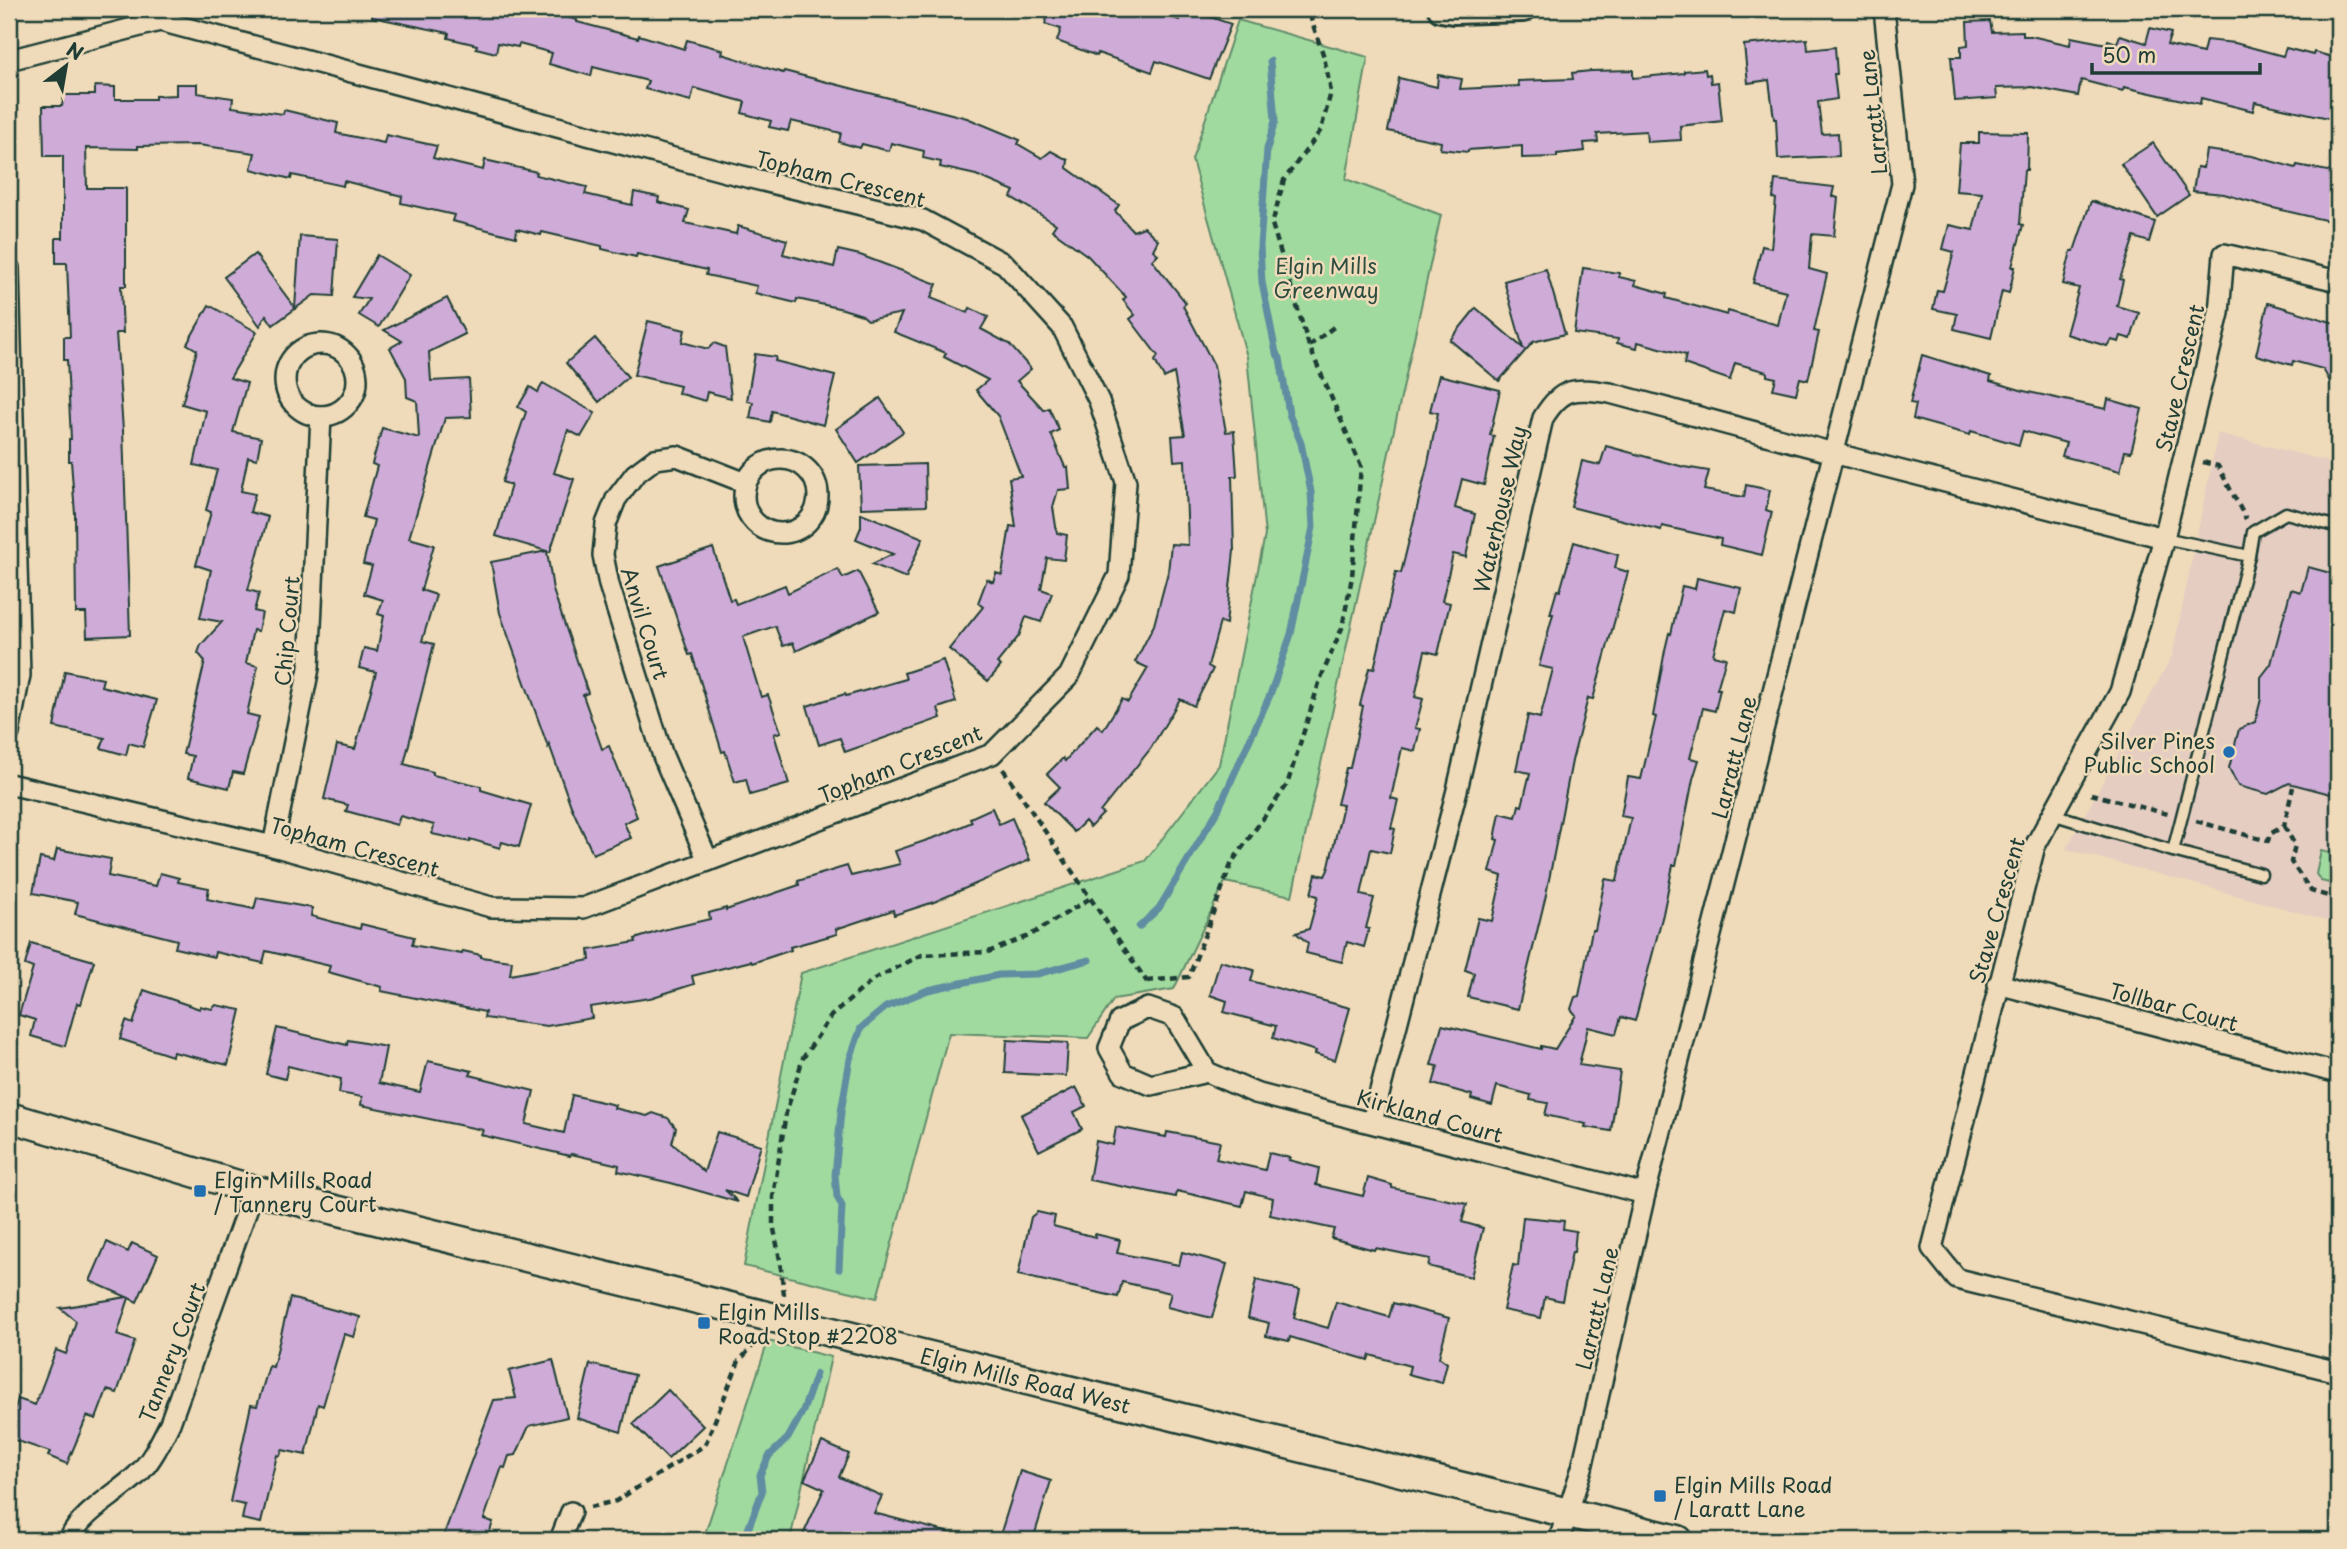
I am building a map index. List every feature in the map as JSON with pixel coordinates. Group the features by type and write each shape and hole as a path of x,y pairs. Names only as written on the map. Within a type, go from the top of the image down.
{"main road":[{"name":"Elgin Mills Road West","path":"9,1117 254,1190 1678,1540"}],"street":[{"path":"1441,9 1523,9"},
{"name":"Larratt Lane","path":"1559,1540 1582,1468 1645,1194 1902,184 1884,9"},
{"name":"Topham Crescent","path":"9,60 160,22 713,169 923,220 1005,264 1062,327 1099,401 1126,482 1119,575 1069,676 992,754 583,908 491,907 273,846 9,784"},
{"name":"Stave Crescent","path":"2338,281 2224,254 2219,313 2164,538 2120,692 2035,846 1932,1248 1957,1279 2338,1372"},
{"path":"9,268 20,675 9,733"},
{"name":"Waterhouse Way","path":"1372,1122 1457,790 1542,418 1553,401 1577,388 1610,393 2164,538"},
{"name":"Chip Court","path":"273,846 309,668 321,416"},
{"name":"Anvil Court","path":"708,861 663,756 608,585 603,555 606,524 616,499 635,474 655,459 677,456 746,483"},
{"name":"Tollbar Court","path":"1998,984 2338,1073"},
{"path":"1148,1008 1174,1017 1207,1072 1151,1085 1124,1073 1109,1048 1120,1020 1148,1008"},
{"name":"Kirkland Court","path":"1207,1072 1255,1093 1645,1194"},
{"name":"Tannery Court","path":"69,1540 90,1513 138,1474 170,1423 254,1190"},
{"path":"560,1540 571,1512"}],"lane":[{"path":"2172,851 2253,533 2286,513 2338,527"},
{"path":"2164,538 2249,556"},
{"path":"2052,814 2172,851 2261,874"}],"path":[{"path":"1147,981 1189,976 1232,862 1287,785 1320,680 1342,628 1352,576 1361,467 1308,346 1272,224 1284,180 1321,130 1331,92 1324,57 1310,16"},
{"path":"1308,346 1335,326"},
{"path":"2184,458 2218,466 2253,533"},
{"path":"992,754 1153,991"},
{"path":"2293,787 2284,826 2295,845 2291,862 2311,891 2338,899"},
{"path":"2091,794 2268,841 2270,834 2284,826"},
{"path":"794,1300 782,1294 780,1260 773,1224 773,1197 786,1113 803,1058 831,1016 874,979 922,955 988,952 1029,936 1089,899"},
{"path":"571,1512 616,1501 705,1445 739,1361 764,1335"}],"shaded area":[{"name":"Silver Pines Public School","path":"2218,433 2338,464 2338,923 2066,849 2172,656"}],"green space":[{"name":"Elgin Mills Greenway","path":"1238,20 1368,57 1346,179 1441,215 1292,896 1225,882 1174,989 1114,999 1088,1038 949,1033 877,1298 744,1266 801,973 1145,861 1219,765 1265,535 1247,357 1192,160"},
{"path":"2321,851 2338,855 2338,885 2321,881 2316,874"},
{"path":"768,1341 831,1357 790,1540 703,1540"}],"building":[{"path":"373,9 540,9 577,22 638,38 639,35 684,49 687,40 723,50 722,54 783,73 784,71 967,118 1020,140 1018,144 1042,158 1051,151 1068,160 1067,168 1119,205 1115,211 1133,231 1144,227 1158,240 1153,250 1158,254 1152,260 1186,303 1183,306 1214,365 1226,432 1234,431 1237,476 1232,476 1234,551 1226,624 1220,622 1208,666 1213,669 1194,706 1180,699 1151,748 1100,812 1103,814 1090,827 1085,821 1074,832 1044,802 1060,787 1047,774 1063,758 1065,761 1097,725 1103,730 1122,699 1128,702 1148,668 1135,662 1154,625 1168,572 1171,544 1188,545 1185,460 1174,461 1172,436 1185,435 1174,373 1164,378 1155,361 1158,356 1130,319 1135,315 1123,300 1126,297 1088,256 1052,230 1056,224 1011,197 1014,191 976,175 940,167 941,162 923,158 924,151 891,143 889,151 862,144 860,148 839,142 841,133 791,121 788,131 769,127 771,121 742,113 745,102 694,88 691,101 645,89 648,81 593,67 591,76 549,64 552,53 519,44 518,47 498,43 496,53 476,48 477,45 448,38 449,33 372,17"},
{"path":"1050,9 1145,9 1179,20 1183,9 1187,9 1231,24 1209,79 1156,61 1152,72 1057,41 1061,29 1045,24"},
{"path":"1990,21 1992,32 2023,31 2023,36 2070,45 2071,37 2107,44 2108,40 2117,43 2120,35 2146,43 2150,28 2171,33 2167,45 2203,53 2206,40 2235,43 2283,56 2286,48 2336,58 2332,70 2338,72 2338,120 2255,102 2253,111 2201,98 2200,104 2124,87 2123,91 2081,80 2078,96 2032,87 1996,88 1997,98 1955,101 1951,57 1961,57 1961,46 1968,45 1967,22"},
{"path":"1807,39 1808,50 1835,47 1837,99 1818,102 1822,134 1838,133 1839,156 1778,159 1776,119 1769,80 1748,83 1744,45"},
{"path":"1705,69 1706,75 1710,74 1711,83 1718,82 1722,121 1680,126 1681,140 1647,142 1646,131 1597,134 1598,142 1584,143 1585,151 1557,154 1557,157 1522,158 1522,146 1468,152 1440,149 1441,142 1388,131 1399,78 1437,87 1438,75 1462,79 1460,89 1519,86 1518,81 1573,79 1572,73 1591,71 1633,70 1633,78"},
{"path":"176,84 197,84 197,93 233,98 232,107 283,114 284,110 338,123 336,133 384,143 386,135 437,146 433,158 483,170 485,160 537,172 536,175 587,187 585,194 632,205 634,192 659,197 658,202 689,210 685,223 736,234 738,226 787,240 783,254 834,267 838,250 860,255 937,284 931,298 968,313 970,308 988,317 981,329 1009,344 1031,369 1017,381 1044,410 1049,408 1059,430 1051,434 1065,467 1068,467 1070,489 1058,490 1053,507 1057,533 1067,535 1064,560 1047,558 1041,589 1052,593 1041,622 1026,617 1019,636 997,663 1001,666 988,681 949,649 983,607 978,603 987,579 993,582 996,573 1002,575 1010,526 1016,527 1009,478 1021,476 998,416 976,390 988,380 944,357 946,353 894,332 902,313 868,320 862,315 843,309 797,299 796,303 755,293 757,286 706,275 707,270 637,254 636,257 542,232 541,235 517,229 516,237 452,221 454,215 401,203 402,196 344,181 343,186 292,175 291,179 251,169 255,153 198,145 138,146 138,149 86,148 87,188 126,188 126,286 121,286 123,333 116,333 123,430 130,635 87,637 86,613 76,613 75,514 69,461 71,439 67,360 64,360 64,337 70,337 67,263 56,263 56,238 63,238 63,156 44,156 43,106 62,106 64,95 95,95 95,86 115,87 115,99 155,99 155,96 176,95"},
{"path":"1979,132 2028,133 2027,170 2024,170 2020,224 2023,225 2012,267 2015,267 2009,293 2002,291 1991,338 1954,329 1957,314 1933,309 1937,290 1943,291 1954,252 1943,249 1949,225 1973,230 1982,193 1956,191 1960,143 1979,143"},
{"path":"2153,143 2189,195 2157,217 2121,164"},
{"path":"2206,150 2252,156 2296,168 2297,165 2338,173 2338,223 2224,194 2193,191 2197,167 2203,168"},
{"path":"1775,180 1834,187 1832,196 1838,198 1834,236 1812,234 1809,269 1827,274 1814,331 1819,332 1808,380 1800,378 1796,394 1773,389 1776,378 1767,376 1767,372 1735,363 1730,380 1684,364 1686,355 1638,342 1637,348 1617,343 1618,339 1574,333 1583,268 1619,273 1619,277 1636,281 1635,285 1667,294 1666,298 1727,315 1728,311 1778,325 1786,291 1753,283 1762,246 1771,248 1776,199 1773,198"},
{"path":"2091,201 2155,222 2149,242 2134,237 2120,279 2123,280 2117,306 2139,313 2131,339 2121,336 2119,342 2111,340 2107,346 2066,334 2079,288 2063,284 2071,251 2074,251"},
{"path":"300,236 338,239 334,296 314,295 273,325 266,315 260,326 224,277 255,254 295,308"},
{"path":"377,255 410,275 379,327 359,315 369,299 352,297"},
{"path":"1546,269 1565,334 1533,342 1499,381 1450,340 1476,308 1523,348 1504,281"},
{"path":"447,298 465,334 429,352 431,381 469,379 471,417 445,418 409,538 434,545 421,590 436,595 422,641 434,644 404,764 433,772 433,775 481,786 481,790 531,805 519,847 502,842 500,848 470,839 470,842 432,834 434,825 400,816 397,825 346,811 348,805 324,799 337,745 355,749 376,672 359,668 364,648 377,651 384,616 378,614 383,600 364,594 372,566 363,564 374,520 363,517 377,466 372,464 382,428 419,438 417,401 407,397 406,378 390,348 402,341 384,330"},
{"path":"2268,303 2338,324 2338,396 2323,369 2293,361 2292,365 2256,355"},
{"path":"209,305 257,332 230,378 247,383 233,432 261,438 257,459 248,457 241,491 255,494 250,512 268,517 248,590 259,593 254,611 262,613 258,631 253,630 246,663 258,666 247,714 259,717 243,774 233,772 229,788 188,778 193,756 183,754 205,661 198,653 201,645 222,622 200,618 211,570 196,565 211,512 206,510 217,470 194,465 206,411 182,404 197,350 187,344"},
{"path":"648,321 685,330 682,342 708,349 714,343 725,347 731,398 707,392 705,401 678,393 680,386 634,375"},
{"path":"595,338 628,377 599,402 566,363"},
{"path":"755,354 776,357 775,361 835,376 823,425 772,411 770,422 750,418 753,402 747,401"},
{"path":"1922,355 1991,376 1990,381 2024,391 2106,409 2108,399 2142,409 2131,452 2125,451 2120,471 2062,456 2066,443 2023,431 2019,445 1971,431 1970,435 1913,419 1916,404 1910,403"},
{"path":"1439,375 1500,390 1490,435 1494,436 1484,485 1462,479 1455,508 1475,514 1466,557 1453,554 1442,601 1450,603 1438,654 1425,651 1415,697 1423,699 1415,728 1420,729 1415,751 1402,748 1391,798 1398,800 1391,828 1395,829 1390,853 1371,849 1361,895 1374,898 1364,947 1347,942 1342,962 1306,953 1308,943 1296,933 1309,929 1318,896 1311,894 1316,874 1325,876 1328,870 1343,805 1337,804 1346,768 1350,768 1369,668 1374,669 1396,572 1401,573 1428,463 1438,413 1430,411"},
{"path":"543,383 595,413 581,437 568,430 554,473 574,479 550,552 496,536 511,485 502,482 526,412 518,407 530,387 538,392"},
{"path":"880,398 903,432 858,463 836,429"},
{"path":"1606,446 1709,471 1704,490 1744,497 1746,485 1770,490 1766,510 1772,512 1762,555 1720,545 1721,539 1662,526 1661,530 1571,507 1582,461 1600,465"},
{"path":"925,464 926,506 861,508 859,466"},
{"path":"861,513 923,538 906,578 872,564 893,554 856,539 861,527"},
{"path":"1574,542 1618,555 1615,568 1628,572 1593,699 1588,698 1572,761 1546,895 1518,1009 1468,997 1474,973 1465,970 1478,918 1492,921 1502,876 1490,872 1498,840 1495,839 1500,813 1516,817 1519,805 1522,806 1530,773 1516,770 1528,715 1540,718 1553,669 1539,666 1553,614 1550,614 1557,590 1560,591"},
{"path":"713,548 730,600 734,599 736,604 785,585 788,593 838,569 843,578 858,571 879,612 796,651 793,643 783,646 775,626 743,637 761,697 768,695 781,732 774,734 789,784 750,795 746,779 735,782 725,751 722,752 692,654 689,655 659,566"},
{"path":"547,551 553,590 588,693 583,695 602,749 609,746 637,817 624,823 631,838 593,854 571,806 549,744 548,747 500,613 491,562"},
{"path":"2308,567 2338,575 2338,796 2289,783 2268,794 2238,786 2229,768 2239,729 2255,722 2261,699 2261,677 2271,664 2291,589 2301,592"},
{"path":"1697,578 1741,588 1736,612 1725,609 1713,655 1726,658 1717,689 1720,689 1715,711 1703,708 1690,758 1699,760 1676,865 1673,865 1635,1021 1621,1017 1616,1034 1588,1027 1579,1065 1620,1071 1611,1131 1585,1127 1586,1124 1545,1115 1548,1103 1530,1100 1531,1095 1497,1086 1492,1105 1471,1099 1472,1095 1433,1084 1438,1066 1431,1065 1442,1025 1541,1049 1541,1046 1555,1049 1576,1015 1571,1009 1575,997 1579,996 1605,879 1617,881 1631,818 1621,816 1628,777 1641,779 1656,717 1653,716 1665,650 1682,586 1695,589"},
{"path":"943,660 956,702 938,708 941,718 845,752 840,738 819,745 807,706 906,679 904,673"},
{"path":"65,671 103,679 101,686 157,700 143,747 129,743 126,755 101,748 105,738 54,727"},
{"path":"992,808 999,824 1012,818 1030,860 934,902 894,915 893,910 836,929 837,934 790,947 791,950 752,963 751,961 692,976 694,984 650,998 590,1007 592,1018 547,1026 484,1018 485,1012 381,991 382,987 328,972 330,966 266,951 263,963 215,952 214,957 175,948 177,940 75,914 78,902 33,893 40,858 54,861 57,849 111,859 108,876 156,886 160,873 179,878 178,882 209,888 207,899 254,909 257,898 312,908 311,916 360,929 361,924 414,937 412,945 462,954 463,951 481,957 512,961 510,975 590,960 589,950 636,942 635,939 663,930 710,919 709,913 726,910 799,885 798,881 847,866 851,876 900,864 895,851 972,822 970,818"},
{"path":"31,943 94,961 81,1004 77,1003 65,1046 31,1036 35,1020 19,1015 33,968 25,965"},
{"path":"1220,961 1254,970 1251,981 1350,1008 1335,1060 1315,1054 1316,1051 1273,1038 1276,1026 1224,1012 1227,1001 1210,995"},
{"path":"144,990 200,1009 200,1006 212,1009 216,1005 241,1010 228,1065 173,1052 172,1056 120,1039 126,1021 133,1024"},
{"path":"277,1028 347,1045 348,1040 386,1047 379,1083 420,1092 428,1061 472,1071 470,1075 534,1091 526,1124 564,1133 572,1095 647,1116 653,1113 668,1118 676,1128 672,1143 704,1172 717,1132 761,1145 746,1197 725,1190 738,1202 618,1171 619,1165 481,1135 483,1130 361,1105 362,1097 339,1093 341,1079 288,1066 285,1079 266,1074"},
{"path":"1007,1040 1068,1043 1066,1076 1005,1073"},
{"path":"1076,1087 1086,1106 1074,1112 1082,1129 1039,1151 1021,1115"},
{"path":"1116,1127 1166,1137 1167,1132 1220,1142 1216,1159 1265,1170 1269,1153 1290,1158 1289,1160 1319,1168 1316,1185 1363,1196 1368,1178 1392,1185 1392,1188 1467,1204 1462,1222 1483,1228 1471,1277 1428,1266 1430,1259 1375,1248 1374,1250 1331,1238 1334,1229 1270,1215 1273,1198 1246,1191 1242,1206 1177,1191 1176,1197 1089,1180 1096,1141 1113,1145"},
{"path":"1037,1212 1055,1216 1053,1226 1095,1237 1095,1234 1120,1240 1117,1253 1179,1265 1182,1252 1227,1264 1212,1318 1167,1307 1171,1293 1122,1282 1118,1297 1018,1275 1031,1217"},
{"path":"1523,1217 1564,1221 1563,1229 1576,1231 1574,1252 1562,1301 1545,1297 1541,1318 1503,1310 1513,1265 1518,1266"},
{"path":"107,1242 128,1252 132,1243 158,1255 137,1302 129,1298 117,1335 135,1341 117,1393 107,1390 96,1419 87,1416 67,1464 48,1456 50,1452 9,1438 9,1426 18,1399 35,1405 56,1350 66,1354 76,1321 60,1308 127,1297 90,1281"},
{"path":"1256,1280 1300,1290 1294,1318 1328,1328 1336,1302 1389,1317 1393,1303 1449,1318 1439,1357 1447,1363 1442,1383 1408,1374 1410,1366 1370,1355 1368,1360 1290,1337 1289,1341 1266,1336 1269,1323 1248,1318"},
{"path":"290,1298 360,1317 354,1337 344,1334 323,1406 318,1404 306,1455 282,1450 280,1456 277,1455 261,1523 242,1519 245,1505 230,1502 251,1405 257,1406 269,1366 273,1367"},
{"path":"553,1360 567,1417 529,1426 516,1455 509,1456 505,1468 502,1467 484,1519 493,1522 487,1540 461,1540 444,1534 494,1400 516,1398 509,1371"},
{"path":"590,1364 635,1375 621,1432 577,1418"},
{"path":"668,1390 703,1426 668,1459 633,1424"},
{"path":"822,1442 849,1454 839,1477 882,1496 874,1513 954,1534 953,1540 814,1540 803,1535 824,1489 804,1480"},
{"path":"1020,1471 1051,1481 1033,1540 1001,1532"}],"waterway":[{"path":"1139,927 1159,908 1218,810 1270,695 1291,634 1313,527 1311,492 1301,443 1289,414 1280,358 1276,353 1262,282 1260,246 1267,149 1275,121 1270,61"},
{"path":"839,1269 842,1206 837,1197 835,1175 841,1112 850,1059 861,1028 886,1007 928,990 999,975 1037,974 1089,960"},
{"path":"746,1540 762,1492 760,1475 769,1456 788,1438 803,1411 816,1374"}],"place":[{"name":"Silver Pines Public School","path":"2229,752"},
{"name":"Elgin Mills Road / Tannery Court","path":"200,1191"},
{"name":"Elgin Mills Road Stop #2208","path":"704,1323"},
{"name":"Elgin Mills Road / Laratt Lane","path":"1660,1496"}]}
